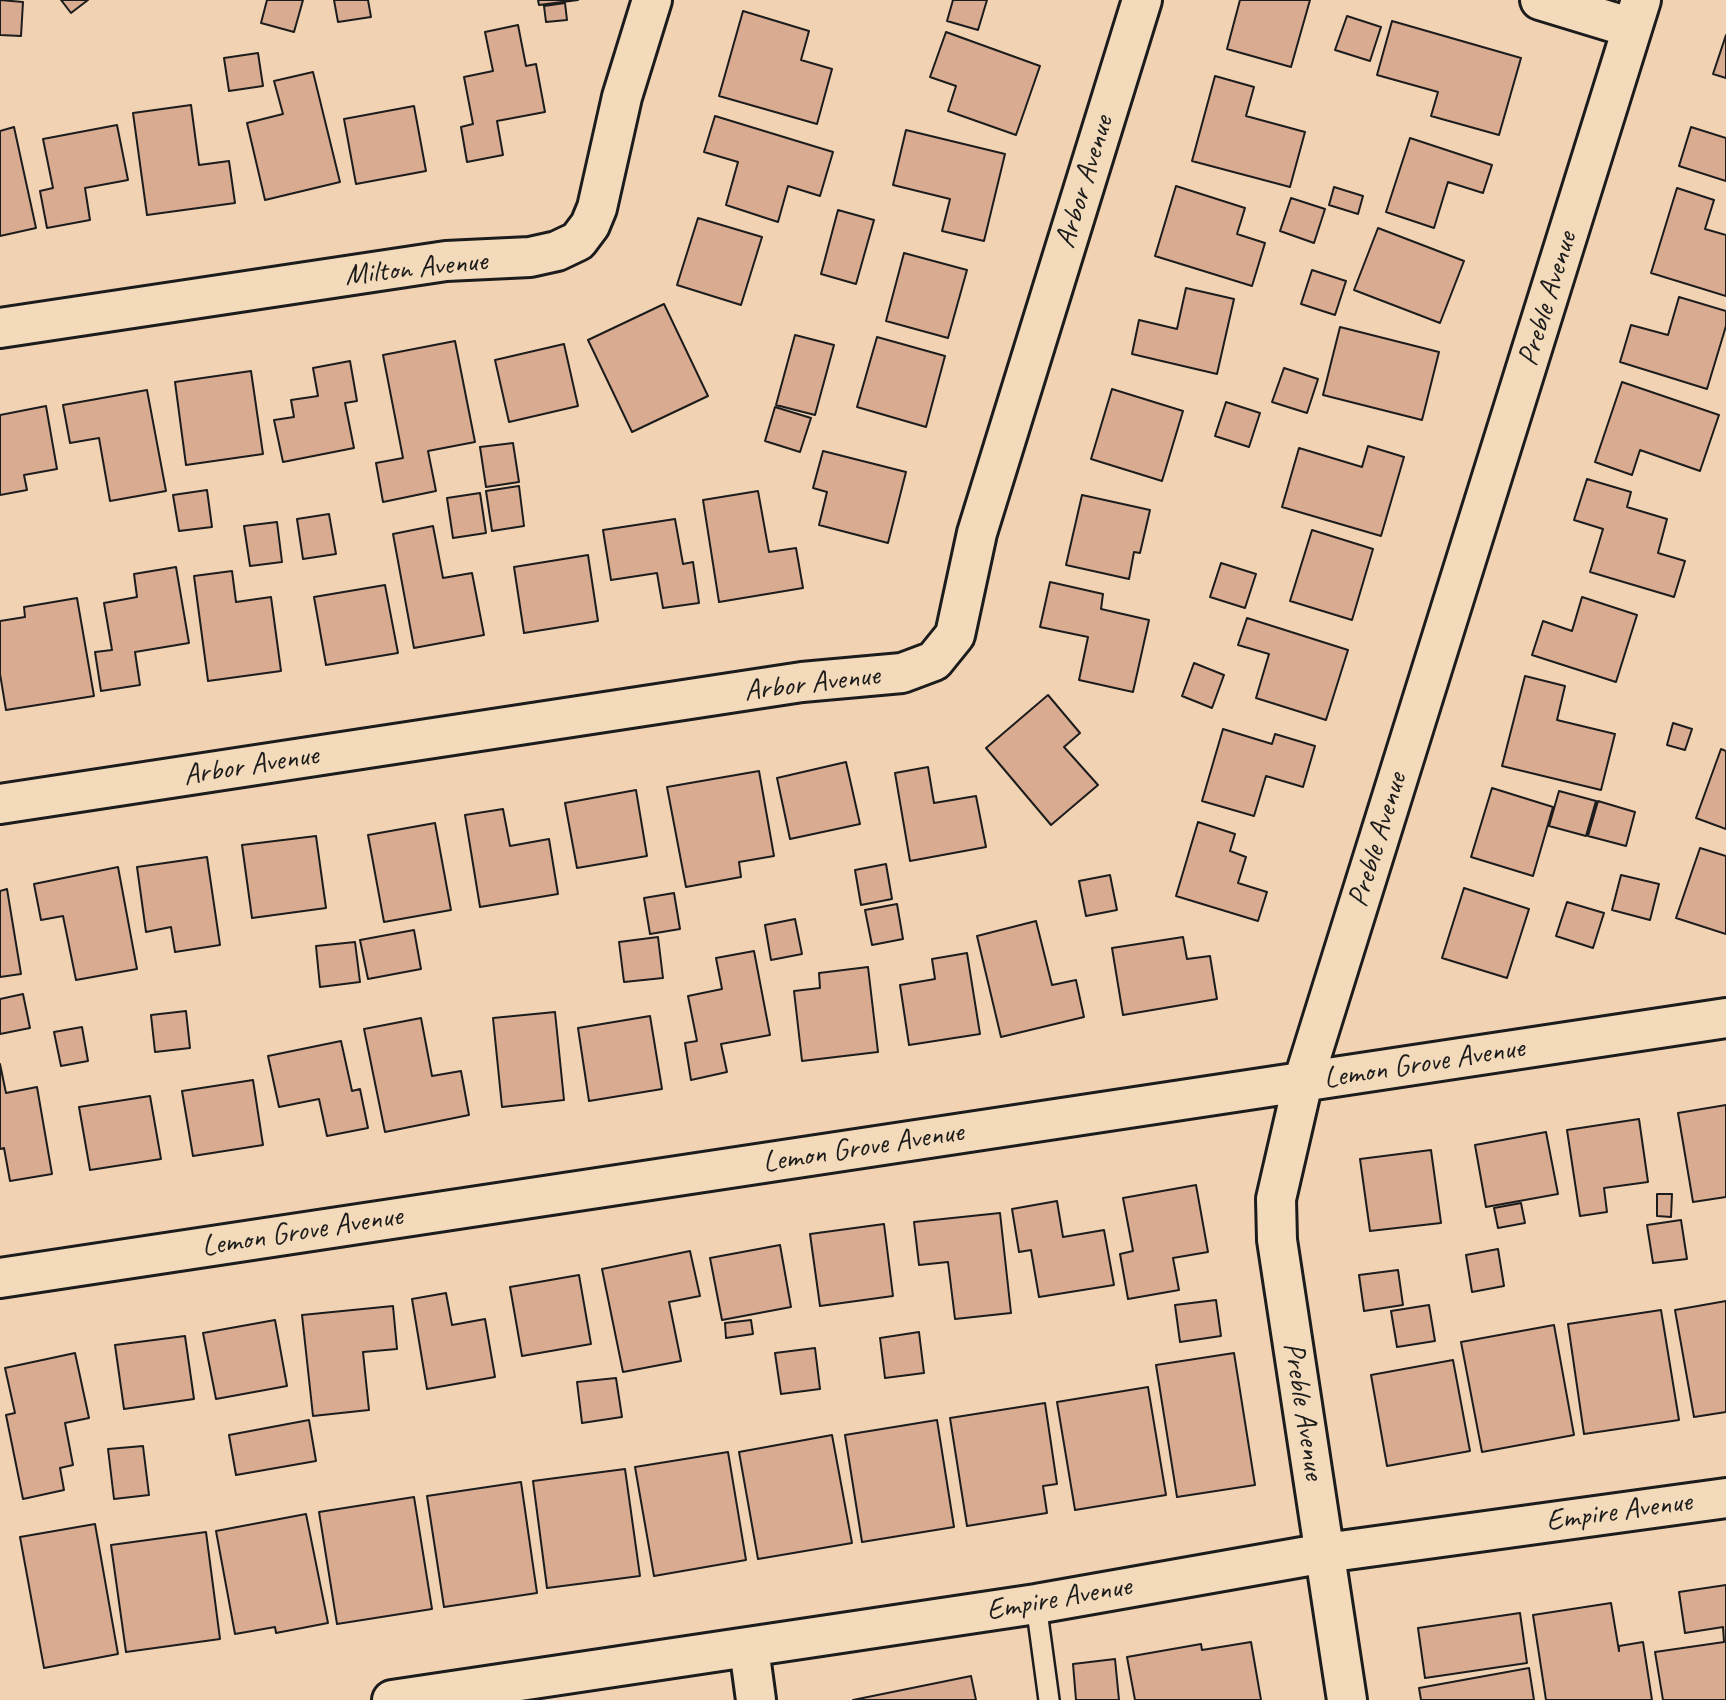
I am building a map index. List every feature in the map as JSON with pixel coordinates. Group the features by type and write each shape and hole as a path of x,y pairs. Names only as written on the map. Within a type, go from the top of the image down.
{"street":[{"name":"Milton Avenue","path":"0,328 446,261 530,257 557,251 579,242 597,208 622,97 652,0"},
{"name":"Arbor Avenue","path":"0,804 802,682 902,673 934,661 955,635 977,533 1142,0"},
{"path":"1540,0 1636,14"},
{"name":"Preble Avenue","path":"1347,1700 1277,1240 1276,1199 1303,1082 1636,14"},
{"name":"Lemon Grove Avenue","path":"0,1278 1726,1018"},
{"name":"Empire Avenue","path":"392,1700 462,1695 1036,1604 1325,1553 1726,1498"},
{"path":"749,1648 756,1700"}],"lane":[{"path":"1036,1604 1049,1700"}],"building":[{"path":"0,0 23,2 21,36 0,35"},
{"path":"61,0 88,0 71,13"},
{"path":"267,0 303,0 294,32 261,23"},
{"path":"334,0 368,0 371,17 338,22"},
{"path":"538,0 578,0 539,5"},
{"path":"953,0 987,0 978,30 947,21"},
{"path":"1240,0 1310,0 1291,67 1227,49"},
{"path":"565,3 567,20 546,22 544,6"},
{"path":"743,11 809,31 801,60 832,69 817,124 719,96"},
{"path":"1347,16 1381,27 1370,61 1335,50"},
{"path":"1392,21 1521,58 1499,135 1431,116 1438,92 1377,75"},
{"path":"518,25 526,66 536,64 545,112 497,121 503,155 467,162 461,127 473,124 464,77 493,71 485,32"},
{"path":"946,32 1040,66 1016,135 948,111 956,86 930,77"},
{"path":"1726,35 1726,78 1713,74"},
{"path":"258,53 263,86 229,91 224,58"},
{"path":"313,72 340,182 265,200 247,123 283,114 274,81"},
{"path":"1215,76 1254,87 1246,116 1305,132 1290,187 1192,161"},
{"path":"191,105 199,165 229,161 235,203 147,215 133,113"},
{"path":"414,106 426,171 356,184 344,119"},
{"path":"715,116 833,152 820,196 788,186 778,222 726,205 738,162 704,152"},
{"path":"117,125 128,180 85,188 90,220 47,228 40,191 53,188 43,139"},
{"path":"14,127 36,228 0,236 0,131"},
{"path":"1691,127 1726,138 1726,181 1679,166"},
{"path":"906,130 1005,154 984,241 942,231 950,199 893,185"},
{"path":"1410,138 1492,165 1483,193 1448,182 1434,228 1386,212"},
{"path":"1176,186 1245,208 1237,234 1265,243 1252,286 1155,256"},
{"path":"1334,187 1363,196 1358,214 1329,205"},
{"path":"1677,188 1714,200 1705,229 1726,235 1726,296 1651,273"},
{"path":"1291,198 1325,209 1314,243 1280,231"},
{"path":"838,210 874,220 856,284 821,274"},
{"path":"698,218 762,237 741,305 677,285"},
{"path":"1378,228 1464,261 1440,323 1354,290"},
{"path":"904,253 967,270 948,338 886,321"},
{"path":"1312,270 1346,281 1335,315 1301,304"},
{"path":"1186,288 1234,299 1217,374 1132,354 1139,320 1177,329"},
{"path":"1679,297 1726,311 1726,326 1707,389 1620,362 1631,325 1668,335"},
{"path":"664,304 708,396 632,432 588,340"},
{"path":"1340,327 1439,352 1422,420 1323,395"},
{"path":"795,335 834,345 815,415 776,405"},
{"path":"877,337 945,356 926,427 857,407"},
{"path":"455,341 475,442 428,451 436,491 383,502 376,463 403,458 383,355"},
{"path":"564,344 578,406 509,422 495,360"},
{"path":"350,361 357,401 345,403 354,448 283,462 274,420 294,417 291,400 318,396 313,368"},
{"path":"1284,368 1318,379 1307,413 1272,402"},
{"path":"251,371 263,454 186,465 175,382"},
{"path":"1622,382 1719,415 1700,471 1640,450 1632,475 1595,462"},
{"path":"1112,389 1183,411 1162,481 1091,459"},
{"path":"147,390 166,491 110,501 99,438 70,443 63,405"},
{"path":"1226,402 1260,413 1249,447 1215,436"},
{"path":"46,406 57,469 24,475 27,490 0,495 0,415"},
{"path":"775,407 811,418 800,452 765,441"},
{"path":"513,443 519,482 486,487 480,447"},
{"path":"1368,446 1404,457 1381,536 1282,507 1299,448 1362,467"},
{"path":"823,451 906,472 888,543 819,525 827,492 813,488"},
{"path":"1587,479 1631,492 1627,507 1667,519 1658,553 1685,561 1674,597 1590,572 1603,529 1574,520"},
{"path":"519,486 524,526 492,531 486,491"},
{"path":"207,490 212,527 179,531 173,495"},
{"path":"758,491 769,552 796,548 803,588 719,602 703,500"},
{"path":"480,493 486,533 453,538 447,498"},
{"path":"1082,495 1150,510 1140,553 1134,552 1129,579 1066,565"},
{"path":"329,514 336,554 303,559 297,519"},
{"path":"675,519 683,564 693,562 699,603 663,608 657,573 611,580 603,530"},
{"path":"277,522 282,562 250,566 244,526"},
{"path":"433,526 443,578 472,573 484,635 414,648 393,534"},
{"path":"1312,530 1373,549 1352,620 1290,601"},
{"path":"588,555 598,621 524,633 514,567"},
{"path":"1221,563 1256,574 1245,608 1210,597"},
{"path":"176,567 189,643 135,652 140,685 101,691 95,652 112,650 104,603 137,597 134,574"},
{"path":"232,571 236,602 271,597 281,671 208,681 194,576"},
{"path":"1050,582 1103,594 1101,609 1149,620 1133,692 1079,680 1088,637 1040,627"},
{"path":"385,585 398,653 326,665 314,597"},
{"path":"1582,597 1637,615 1616,682 1532,655 1543,621 1572,631"},
{"path":"77,598 94,696 6,710 0,674 0,621 25,617 24,607"},
{"path":"1247,618 1348,650 1326,720 1256,698 1269,654 1238,645"},
{"path":"1194,663 1224,675 1212,708 1182,696"},
{"path":"1525,676 1565,686 1557,720 1615,734 1601,790 1502,766"},
{"path":"1048,695 1080,733 1064,747 1098,785 1051,825 986,748"},
{"path":"1673,723 1692,729 1685,750 1667,745"},
{"path":"1223,729 1272,744 1275,734 1315,746 1303,787 1266,776 1254,816 1202,801"},
{"path":"1721,749 1726,751 1726,829 1696,818"},
{"path":"846,762 860,824 790,839 777,778"},
{"path":"928,767 934,803 976,796 986,847 910,861 895,773"},
{"path":"759,771 774,856 739,862 741,877 686,887 667,787"},
{"path":"1492,788 1553,807 1533,876 1471,857"},
{"path":"636,790 647,856 577,868 565,803"},
{"path":"1559,791 1596,801 1586,836 1549,826"},
{"path":"1598,801 1635,812 1626,846 1588,836"},
{"path":"503,809 510,846 549,839 558,894 480,907 465,815"},
{"path":"1198,822 1235,834 1230,851 1246,857 1238,883 1267,892 1258,921 1176,896"},
{"path":"435,823 451,910 384,922 368,835"},
{"path":"316,836 326,908 252,918 242,845"},
{"path":"1700,848 1726,856 1726,934 1676,918"},
{"path":"207,857 220,945 175,952 171,927 146,932 137,867"},
{"path":"886,864 892,899 861,905 855,870"},
{"path":"118,867 137,969 76,980 63,916 41,920 34,884"},
{"path":"1110,875 1117,910 1086,916 1079,881"},
{"path":"1621,875 1659,884 1650,920 1612,910"},
{"path":"1464,888 1529,909 1507,978 1442,958"},
{"path":"7,889 21,974 0,977 0,891"},
{"path":"674,893 680,929 650,934 644,898"},
{"path":"1567,902 1604,913 1593,948 1556,936"},
{"path":"897,904 903,939 872,945 865,910"},
{"path":"795,919 802,954 771,960 765,925"},
{"path":"1036,921 1052,985 1076,980 1084,1017 1001,1037 977,936"},
{"path":"414,930 421,969 368,979 360,940"},
{"path":"658,937 663,978 624,982 619,942"},
{"path":"1183,937 1187,959 1210,956 1217,999 1123,1015 1112,948"},
{"path":"355,942 360,982 320,987 316,946"},
{"path":"754,951 770,1035 721,1044 727,1072 691,1080 685,1043 697,1041 688,996 722,989 716,958"},
{"path":"967,953 980,1034 909,1045 900,985 935,979 932,959"},
{"path":"868,967 878,1052 802,1061 794,991 820,988 819,973"},
{"path":"23,994 30,1028 0,1034 0,999"},
{"path":"186,1011 190,1048 155,1052 151,1015"},
{"path":"555,1012 564,1100 502,1107 493,1018"},
{"path":"650,1016 662,1089 589,1101 578,1028"},
{"path":"421,1018 432,1076 461,1071 469,1115 385,1132 364,1029"},
{"path":"82,1027 88,1061 61,1066 54,1032"},
{"path":"341,1041 352,1091 360,1089 368,1128 327,1136 319,1099 279,1107 268,1056"},
{"path":"0,1064 6,1093 37,1087 52,1174 10,1181 4,1148 0,1149"},
{"path":"253,1080 263,1145 193,1156 182,1091"},
{"path":"150,1096 161,1159 90,1170 79,1107"},
{"path":"1726,1105 1726,1197 1693,1202 1678,1113"},
{"path":"1639,1119 1648,1182 1604,1188 1607,1212 1580,1216 1567,1130"},
{"path":"1546,1132 1558,1194 1486,1207 1475,1145"},
{"path":"1431,1150 1441,1223 1370,1231 1360,1159"},
{"path":"1196,1185 1208,1252 1173,1258 1179,1290 1128,1299 1120,1254 1133,1251 1123,1198"},
{"path":"1657,1194 1672,1194 1671,1217 1657,1216"},
{"path":"1057,1201 1063,1237 1104,1230 1114,1285 1039,1297 1031,1250 1019,1252 1012,1209"},
{"path":"1521,1203 1525,1223 1498,1228 1494,1208"},
{"path":"1000,1213 1011,1313 955,1319 948,1262 919,1265 914,1222"},
{"path":"1681,1220 1687,1259 1653,1263 1647,1225"},
{"path":"884,1224 893,1296 820,1306 810,1234"},
{"path":"780,1245 791,1307 722,1320 710,1258"},
{"path":"1498,1249 1504,1286 1472,1292 1466,1255"},
{"path":"690,1251 700,1296 669,1302 681,1361 623,1372 602,1269"},
{"path":"1398,1270 1403,1305 1364,1311 1359,1275"},
{"path":"579,1275 591,1344 522,1356 510,1287"},
{"path":"446,1293 452,1325 485,1319 495,1377 427,1389 412,1299"},
{"path":"1216,1300 1221,1336 1180,1342 1175,1305"},
{"path":"1726,1301 1726,1412 1694,1417 1675,1310"},
{"path":"1429,1305 1435,1341 1397,1347 1391,1311"},
{"path":"393,1306 397,1349 363,1352 369,1410 313,1416 302,1315"},
{"path":"1661,1310 1679,1420 1584,1434 1568,1324"},
{"path":"275,1320 287,1386 216,1399 203,1333"},
{"path":"751,1320 753,1334 726,1338 725,1323"},
{"path":"1554,1325 1574,1435 1482,1452 1461,1342"},
{"path":"919,1332 924,1373 885,1378 880,1338"},
{"path":"185,1336 194,1399 124,1409 115,1345"},
{"path":"815,1348 820,1389 781,1394 775,1353"},
{"path":"75,1353 89,1418 65,1423 73,1465 60,1468 64,1490 23,1499 6,1415 15,1413 5,1368"},
{"path":"1234,1353 1255,1485 1177,1497 1156,1365"},
{"path":"1453,1360 1470,1451 1387,1466 1371,1375"},
{"path":"616,1378 622,1417 582,1423 577,1382"},
{"path":"1148,1387 1166,1495 1075,1510 1057,1402"},
{"path":"1045,1403 1057,1484 1043,1486 1047,1513 967,1526 950,1418"},
{"path":"309,1420 316,1461 236,1475 229,1435"},
{"path":"937,1420 954,1527 862,1542 845,1435"},
{"path":"832,1435 852,1543 758,1559 739,1452"},
{"path":"143,1446 149,1495 114,1499 108,1449"},
{"path":"728,1452 746,1560 654,1576 635,1467"},
{"path":"625,1469 640,1576 547,1588 533,1481"},
{"path":"521,1482 537,1593 444,1607 427,1496"},
{"path":"414,1497 432,1609 337,1624 319,1512"},
{"path":"306,1514 328,1623 276,1633 275,1627 235,1634 216,1531"},
{"path":"95,1524 118,1654 44,1668 20,1537"},
{"path":"206,1532 220,1639 126,1652 111,1545"},
{"path":"1726,1585 1726,1700 1663,1700 1655,1652 1724,1642 1723,1627 1685,1633 1679,1592"},
{"path":"1611,1603 1619,1651 1619,1646 1643,1642 1652,1700 1546,1700 1533,1615"},
{"path":"1520,1613 1527,1663 1425,1678 1418,1628"},
{"path":"1251,1642 1261,1700 1135,1700 1127,1657 1201,1644 1202,1650"},
{"path":"1115,1659 1119,1700 1076,1700 1073,1664"},
{"path":"1529,1668 1534,1700 1421,1700 1419,1688"},
{"path":"971,1676 976,1700 853,1700"}]}
